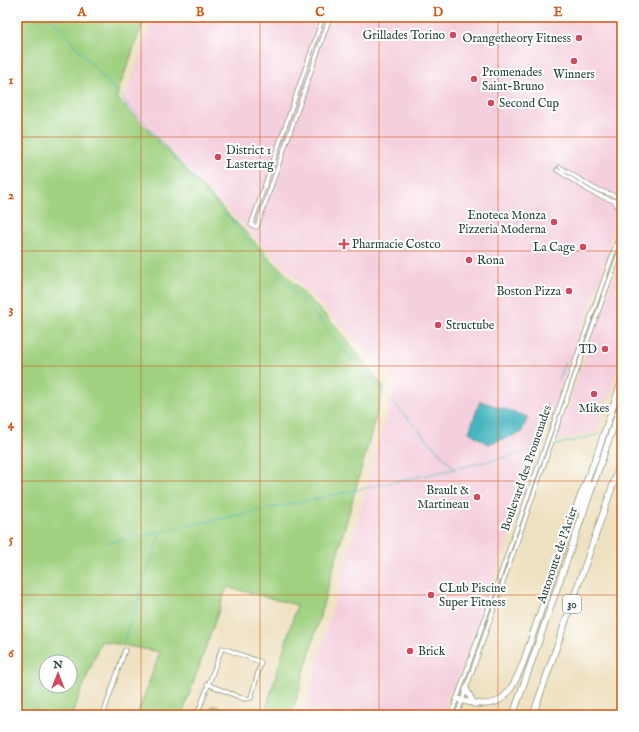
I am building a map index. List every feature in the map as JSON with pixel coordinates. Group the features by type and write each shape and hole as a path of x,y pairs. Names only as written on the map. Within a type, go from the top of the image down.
{"highway":[{"path":"460,699 474,704 488,705 500,700 508,692 517,678 622,380"},
{"name":"Autoroute de l'Acier","path":"514,715 622,402"},
{"path":"573,543 596,457"},
{"name":"30","path":"533,715 622,459"},
{"path":"466,689 474,704"}],"street":[{"path":"323,17 251,225 257,227 330,17"},
{"path":"622,198 595,189 558,169 593,193 622,204"},
{"path":"618,197 622,195"},
{"path":"615,202 622,217"},
{"path":"256,211 262,213"},
{"name":"Boulevard des Promenades","path":"457,715 460,699 622,228"},
{"name":"Boulevard des Promenades","path":"451,715 466,689 568,395 622,246"},
{"path":"197,715 207,684 222,648 261,662 251,698 244,699 207,684"},
{"path":"103,715 125,650"}],"shaded area":[{"path":"154,17 622,17 622,195 605,263 454,691 449,692 445,704 449,709 447,715 303,715 396,381 123,103"},
{"path":"620,261 622,262 622,359 597,431 555,441 566,409 571,406 572,401 570,398"}],"green space":[{"path":"17,17 145,17 116,97 338,329 384,388 292,715 264,715 297,605 227,587 182,715 137,715 160,652 101,641 72,715 33,715 17,710"},
{"path":"213,705 243,715 209,715"}],"water":[{"path":"480,401 528,417 521,433 488,444 469,432"}],"waterway":[{"path":"50,17 326,327 331,336 455,469"},
{"path":"558,380 565,362"},
{"path":"543,422 548,404"},
{"path":"618,429 622,428"},
{"path":"556,445 599,434"},
{"path":"535,450 534,446 538,436"},
{"path":"107,543 455,469 539,449"},
{"path":"125,639 160,533"}],"place":[{"name":"Grillades Torino","path":"453,35"},
{"name":"Orangetheory Fitness","path":"579,38"},
{"name":"Winners","path":"574,61"},
{"name":"Promenades Saint-Bruno","path":"474,79"},
{"name":"Second Cup","path":"491,103"},
{"name":"District 1 Lastertag","path":"218,157"},
{"name":"Enoteca Monza Pizzeria Moderna","path":"554,222"},
{"name":"Pharmacie Costco","path":"344,244"},
{"name":"La Cage","path":"583,247"},
{"name":"Rona","path":"469,260"},
{"name":"Boston Pizza","path":"569,291"},
{"name":"Structube","path":"438,325"},
{"name":"TD","path":"605,349"},
{"name":"Mikes","path":"594,394"},
{"name":"Brault & Martineau","path":"477,497"},
{"name":"CLub Piscine Super Fitness","path":"431,595"},
{"name":"Brick","path":"410,651"}]}
